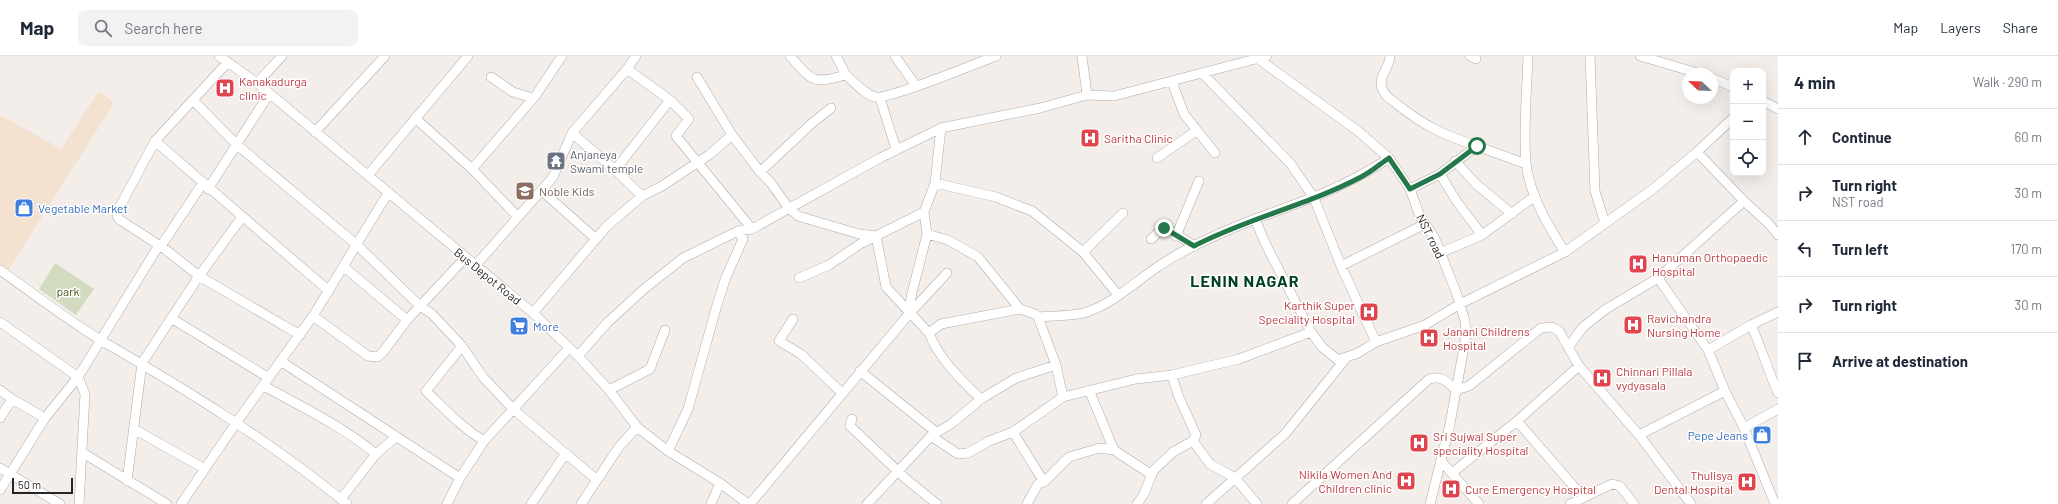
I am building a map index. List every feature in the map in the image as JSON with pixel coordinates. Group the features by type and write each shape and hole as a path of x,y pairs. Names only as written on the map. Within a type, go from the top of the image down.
{"street":[{"name":"Bus Depot Road","path":"219,56 257,83 465,258 533,313 578,356 609,390 637,428 668,451 720,483 749,504"},
{"path":"257,83 282,56"},
{"path":"316,132 385,56"},
{"path":"368,175 468,56"},
{"path":"472,169 533,98 562,56"},
{"path":"475,266 554,177 572,133 627,69 636,56"},
{"path":"790,56 808,77 813,79 823,81 846,74"},
{"path":"836,56 846,74 868,94 880,98 996,56"},
{"path":"895,56 916,86"},
{"path":"1082,56 1087,95"},
{"path":"578,356 607,323 644,289 683,258 738,231 752,229 788,207 896,149 941,128 1040,108 1087,95 1114,96 1267,56"},
{"path":"1390,56 1389,64 1382,79 1381,87 1385,94 1421,123 1446,136 1526,164"},
{"path":"1528,56 1526,164 1535,196 1547,224 1565,252"},
{"path":"1590,56 1595,191 1606,222"},
{"path":"1640,56 1683,68"},
{"path":"1674,65 1677,56"},
{"name":"NST road","path":"1256,58 1358,132 1389,158 1410,189 1419,214 1435,239 1460,304 1466,336 1442,462 1430,504"},
{"path":"228,62 155,141 117,216 120,220 160,245 199,276 300,335"},
{"path":"627,69 670,100 689,118 676,136 752,229"},
{"path":"1202,73 1290,163 1314,198 1341,266 1376,342"},
{"path":"491,77 513,92 533,98"},
{"path":"697,77 732,135 760,172 771,183 788,207 798,216 859,234 876,236"},
{"path":"1718,81 1730,86"},
{"path":"1172,82 1184,114 1215,153"},
{"path":"0,490 11,475 45,418 78,377 160,245 206,186 269,94"},
{"path":"880,98 896,149"},
{"path":"193,100 236,144 357,245 420,306 432,314 462,346 483,377 513,409 598,480"},
{"path":"615,170 670,100"},
{"path":"1766,103 1778,110"},
{"path":"760,172 811,124 831,108"},
{"path":"415,118 472,169 518,216"},
{"path":"1255,219 1266,245 1311,332 1322,347 1338,360 1358,353 1376,342 1425,325 1460,304 1565,252 1653,189 1697,152 1730,121"},
{"path":"909,314 927,234 924,212 935,184 941,128"},
{"path":"1157,158 1196,131"},
{"path":"572,133 615,170 642,196"},
{"path":"533,313 607,226 642,196 662,186 732,135"},
{"path":"155,141 329,291"},
{"path":"1410,189 1440,174 1455,161 1477,146"},
{"path":"1697,152 1744,201 1770,224 1778,235"},
{"path":"1038,317 1086,312 1118,295 1159,266 1194,246 1222,232 1314,198 1361,176 1389,158"},
{"path":"1455,161 1476,184 1512,214"},
{"path":"1440,174 1457,202 1482,235"},
{"path":"1176,236 1199,181"},
{"path":"935,184 996,197 1026,209 1083,252 1118,295"},
{"path":"542,191 596,239"},
{"path":"181,504 236,423 282,362 313,316 388,193"},
{"path":"1440,254 1482,235 1535,196"},
{"path":"1569,346 1583,327 1606,309 1658,278 1744,201"},
{"path":"799,278 829,266 876,236 924,212"},
{"path":"1083,252 1123,213"},
{"path":"127,481 142,363 199,276 242,217"},
{"path":"1341,266 1425,224"},
{"path":"1151,239 1164,228 1194,246"},
{"path":"668,451 688,409 726,277 743,239 738,231"},
{"path":"927,234 948,240 978,257 1020,309"},
{"path":"876,236 886,287 909,314 929,333 933,344 958,377 981,399"},
{"path":"313,316 368,356 377,357 383,352 407,320 465,258"},
{"path":"344,267 407,320"},
{"path":"0,270 102,340 142,363 236,423 318,480 344,502 376,454 396,438"},
{"path":"749,504 860,371 946,272"},
{"path":"1658,278 1708,350 1724,391 1744,428 1775,504"},
{"path":"929,333 941,324 1020,309 1035,314 1038,317 1056,365 1063,397"},
{"path":"1708,350 1751,325 1778,312"},
{"path":"171,318 362,443 376,454"},
{"path":"793,319 779,341 801,354 842,393"},
{"path":"0,322 78,377 85,394 83,453 79,504"},
{"path":"1751,325 1759,342 1765,365 1778,393"},
{"path":"1292,504 1429,379 1436,377 1443,378 1456,390 1468,386 1481,378 1542,328 1552,327 1559,331 1569,346 1579,366 1640,435 1690,504"},
{"path":"609,390 650,369 665,330"},
{"path":"860,371 958,454 968,453 989,440 1013,432 1063,397 1136,379 1172,375 1239,359 1311,332"},
{"path":"462,346 428,385 426,391 450,416 469,432 484,441"},
{"path":"447,504 460,478 484,441 569,348"},
{"path":"1206,504 1285,434 1347,357"},
{"path":"282,362 396,438 460,478"},
{"path":"867,504 933,434 950,424 981,399 1016,378 1056,365"},
{"path":"1452,473 1517,422 1579,366"},
{"path":"1137,504 1144,494 1153,471 1174,452 1193,441 1196,435 1178,394 1172,375"},
{"path":"0,390 12,399 45,418"},
{"path":"1090,390 1114,450"},
{"path":"1640,435 1724,391"},
{"path":"0,418 12,399"},
{"path":"1744,428 1778,409"},
{"path":"852,419 850,426 897,471 937,504"},
{"path":"1517,422 1583,497"},
{"path":"134,428 205,469"},
{"path":"582,504 618,447 637,428"},
{"path":"1013,432 1044,482"},
{"path":"1193,441 1210,464 1235,478 1257,504"},
{"path":"1027,504 1038,484 1044,482 1069,457 1100,448 1114,450 1152,474"},
{"path":"83,453 167,504"},
{"path":"531,504 566,453"},
{"path":"1442,462 1479,504"},
{"path":"0,468 60,504"},
{"path":"711,504 720,483"},
{"path":"1570,504 1612,484 1617,484 1634,504"}],"shaded area":[{"name":"Vegetable Market","path":"99,91 114,103 7,272 0,267 0,115 61,149"}],"green space":[{"name":"park","path":"55,263 94,289 76,315 39,289"}],"place":[{"name":"Kanakadurga clinic","path":"225,88"},
{"name":"Saritha Clinic","path":"1090,138"},
{"name":"Anjaneya Swami temple","path":"556,161"},
{"name":"Noble Kids","path":"525,191"},
{"name":"Vegetable Market","path":"24,208"},
{"name":"Hanuman Orthopaedic Hospital","path":"1638,264"},
{"name":"Karthik Super Speciality Hospital","path":"1369,312"},
{"name":"Ravichandra Nursing Home","path":"1633,325"},
{"name":"More","path":"519,326"},
{"name":"Janani Childrens Hospital","path":"1429,338"},
{"name":"Chinnari Pillala vydyasala","path":"1602,378"},
{"name":"Pepe Jeans","path":"1762,435"},
{"name":"Sri Sujwal Super speciality Hospital","path":"1419,443"},
{"name":"Nikila Women And Children clinic","path":"1406,481"},
{"name":"Thulisya Dental Hospital","path":"1747,482"},
{"name":"Cure Emergency Hospital","path":"1451,489"}],"district":[{"name":"LENIN NAGAR","path":"1245,280"}],"route":[{"path":"1164,228 1167,228 1176,236 1194,246 1222,232 1314,198 1361,176 1389,158 1410,189 1440,174 1455,161 1477,146"}]}
